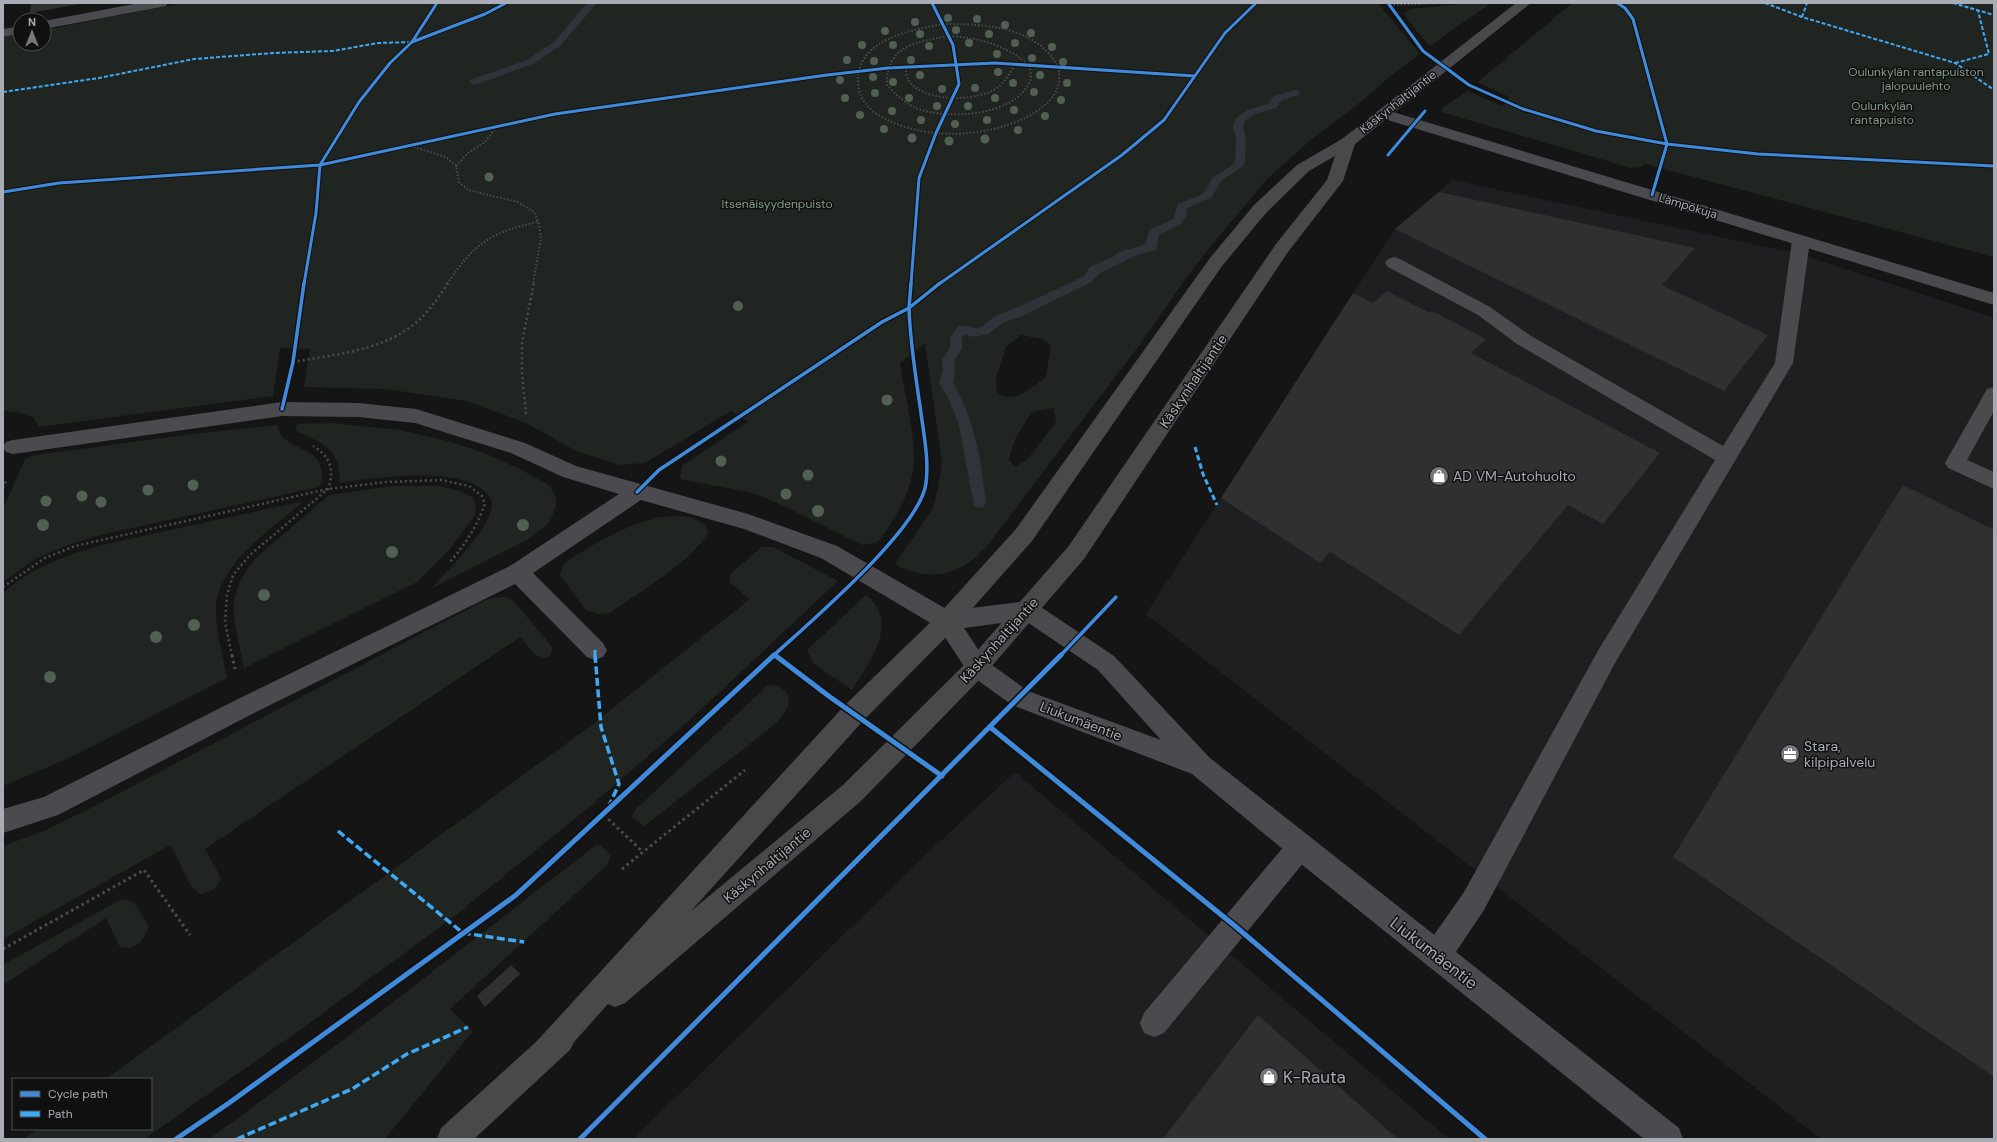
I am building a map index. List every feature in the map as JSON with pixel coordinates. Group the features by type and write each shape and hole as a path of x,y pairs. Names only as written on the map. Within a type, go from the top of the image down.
{"main road":[{"name":"Käskynhaltijantie","path":"548,1049 854,714 947,621 1024,535 1216,262 1260,209 1303,168 1348,142 1524,3"},
{"name":"Käskynhaltijantie","path":"452,1139 548,1049 852,793 977,667 1076,553 1282,248 1335,181 1348,142"}],"street":[{"path":"52,23 161,3"},
{"name":"Lämpökuja","path":"1383,114 1994,299"},
{"path":"1437,955 1474,901 1607,656 1784,363 1801,241"},
{"path":"1394,263 1484,311 1524,340 1728,458"},
{"path":"1994,394 1954,464 1994,481"},
{"path":"13,447 282,409 358,410 416,416 518,448 570,472 748,522 829,552 947,621 1027,610"},
{"path":"3,821 49,807 248,705 518,572 637,492"},
{"path":"518,572 595,650"},
{"name":"Liukumäentie","path":"1027,610 1106,663 1201,766 1300,847 1668,1139"},
{"name":"Liukumäentie","path":"947,621 977,667 1020,698 1201,766"},
{"path":"1154,1023 1300,847"}],"path":[{"path":"1389,4 1443,3"},
{"path":"1389,4 1394,10"},
{"path":"939,17 950,39"},
{"path":"943,24 972,24 994,27 1028,37 1049,51 1059,68 1058,90 1040,110 1011,125 974,134 936,133 904,127 882,117 866,104 858,90 858,72 863,60 874,47 887,40 916,29 943,24"},
{"path":"972,37 997,43 1017,53 1030,66 1030,80 1018,96 998,107 972,114 944,115 918,109 899,99 887,85 888,68 892,59 904,48 923,41 950,39 972,37"},
{"path":"1008,64 1038,66"},
{"path":"905,67 907,80 918,89 932,95 953,98 974,97 994,90 1007,80 1015,64"},
{"path":"899,67 910,66"},
{"path":"880,69 893,68"},
{"path":"1052,68 1067,69"},
{"path":"850,72 865,71"},
{"path":"950,103 956,91"},
{"path":"941,121 947,109"},
{"path":"490,128 504,125"},
{"path":"456,166 468,153 485,142 497,126"},
{"path":"933,140 938,127"},
{"path":"400,147 422,142"},
{"path":"407,145 446,157 456,166 457,178 462,186 487,196 504,197 517,200 535,212 541,232 538,260 522,332 521,367 528,434 518,448"},
{"path":"293,362 372,346 396,336 427,314 469,254 480,244 493,235 538,222"},
{"path":"248,705 237,680 225,622 227,595 233,575 250,555 328,489 332,480 332,469 324,452 290,434 282,409 294,355"},
{"path":"3,587 45,558 76,546 328,489 386,482 440,480 469,486 482,496 485,504 482,515 463,547 448,564"},
{"path":"622,869 751,764"},
{"path":"598,820 610,810"},
{"path":"604,815 642,852"},
{"path":"3,949 144,870 190,936"}],"shaded area":[{"path":"1452,180 1800,254 1994,318 1994,1139 1821,1139 1146,614 1395,229"},
{"path":"1015,772 1449,1139 633,1139 935,846"}],"green space":[{"name":"Itsenäisyydenpuisto","path":"182,3 1378,3 1420,54 1312,139 1268,178 1189,274 1141,343 987,546 977,556 956,570 933,575 908,570 895,564 933,508 942,462 925,343 900,363 914,449 914,463 910,484 899,510 878,542 862,545 782,505 753,493 680,479 682,466 748,422 731,411 645,463 620,465 576,451 526,423 467,401 385,389 304,387 310,349 280,348 273,396 39,427 33,417 17,412 3,411 3,38 12,36 12,52 52,52 52,28","holes":["1021,335 1042,339 1051,345 1046,377 1029,390 1017,396 1011,397 997,394 996,378 1006,347","1054,408 1056,422 1027,460 1016,467 1009,460 1015,440 1032,412"]},
{"path":"1468,3 1491,3 1430,46 1404,14 1411,9"},
{"name":"Oulunkylän rantapuisto","path":"1572,3 1994,3 1994,257 1645,164 1641,167 1631,168 1442,112 1442,108 1468,91 1502,106 1509,97 1478,82"},
{"path":"332,423 400,430 451,442 482,452 520,469 550,486 556,497 556,506 550,521 527,540 432,588 477,537 490,514 492,505 490,498 485,492 473,484 456,478 437,476 373,478 339,483 339,471 333,454 321,443 295,430 297,424"},
{"path":"277,425 280,433 286,440 309,452 318,460 321,466 322,481 318,486 100,535 68,545 37,558 3,582 3,509 25,459 35,455 200,433"},
{"path":"391,486 440,486 463,492 473,498 476,506 475,515 449,550 417,582 244,668 235,622 235,597 239,584 246,571 258,556 329,495"},
{"path":"304,501 262,536 235,563 225,578 218,594 216,619 227,678 69,758 3,786 3,593 25,576 37,569 62,558 102,545"},
{"path":"681,516 695,519 705,526 708,532 701,542 679,564 610,613 598,614 586,610 560,575 563,565 609,536 647,520 660,517"},
{"path":"762,547 773,547 838,581 694,716 587,809 457,914 310,1023 144,1139 23,1139 36,1130 152,1130 152,1078 107,1078 593,724 750,599 730,583 730,574"},
{"path":"866,595 877,607 881,618 881,629 879,640 870,661 852,690 813,663 807,650"},
{"path":"504,597 511,599 517,605 553,648 550,656 545,658 537,655 520,637 205,849 221,878 218,885 214,889 202,894 192,886 170,845 3,939 3,846 46,830 95,806 485,600"},
{"path":"772,685 781,688 789,697 789,702 784,714 774,725 644,826 632,817 635,810 767,686"},
{"path":"596,845 602,846 611,856 607,865 450,1009 473,1031 385,1139 209,1139 357,1030"},
{"path":"126,899 135,904 149,926 142,940 135,946 130,948 120,947 106,918 3,985 3,965 118,901"}],"building":[{"path":"31,3 80,3 80,4 30,12"},
{"path":"1439,192 1695,248 1662,285 1768,335 1724,391 1395,229"},
{"name":"AD VM-Autohuolto","path":"1387,291 1430,313 1432,311 1486,339 1471,353 1660,453 1603,524 1568,505 1459,635 1330,552 1320,563 1221,498 1353,293 1373,303"},
{"path":"1903,485 1994,530 1994,1077 1673,857"},
{"path":"511,965 520,974 485,1007 477,996"},
{"name":"K-Rauta","path":"1258,1015 1398,1139 1163,1139"}],"waterway":[{"path":"474,82 530,62 557,44 592,3"},
{"path":"979,502 973,455 966,425 961,411 946,383 949,371 948,360 956,349 956,338 962,329 970,330 973,333 984,331 999,320 1018,313 1088,279 1094,270 1117,260 1123,255 1136,250 1152,247 1153,233 1177,221 1180,216 1182,206 1207,196 1217,179 1237,167 1240,162 1241,138 1238,127 1240,120 1252,112 1272,106 1278,98 1295,93"}],"marked path":[{"path":"1765,3 1802,17 1955,63 1994,90"},
{"path":"1802,17 1807,3"},
{"path":"1953,3 1994,15"},
{"path":"1955,63 1989,54 1978,11"},
{"path":"3,92 99,78 194,59 273,53 333,51 378,43 412,42"},
{"path":"1195,447 1203,474 1217,505"},
{"path":"595,650 601,727 619,784 608,808"},
{"path":"338,831 463,933 524,942"},
{"path":"237,1139 352,1089 407,1054 468,1027"}],"cycle path":[{"path":"282,409 293,362 302,295 316,213 320,165 359,102 390,63 412,42 437,3"},
{"path":"412,42 485,14 506,3"},
{"path":"637,492 659,470 882,322 909,308 919,178 936,133 959,84 953,45 932,3"},
{"path":"176,1139 229,1103 516,895 604,815 864,571 913,515 926,484 926,448 910,336 909,308 970,261 1133,147 1154,129 1164,120 1225,33 1256,3"},
{"path":"1388,3 1423,51 1469,85 1523,109 1596,131 1667,144 1758,154 1994,166"},
{"path":"1617,3 1625,8 1633,19 1667,144 1652,195"},
{"path":"3,192 59,183 320,165 555,114 827,75 888,68 995,63 1194,76"},
{"path":"1388,155 1425,111"},
{"path":"580,1139 1020,698 1116,597"},
{"path":"776,656 830,697 942,776"},
{"path":"990,727 1235,926 1485,1139"}],"place":[{"name":"AD VM-Autohuolto","path":"1439,476"},
{"name":"Stara, kilpipalvelu","path":"1790,754"},
{"name":"K-Rauta","path":"1269,1077"}],"park label":[{"name":"Oulunkylän rantapuiston jalopuulehto","path":"1916,79"}]}
